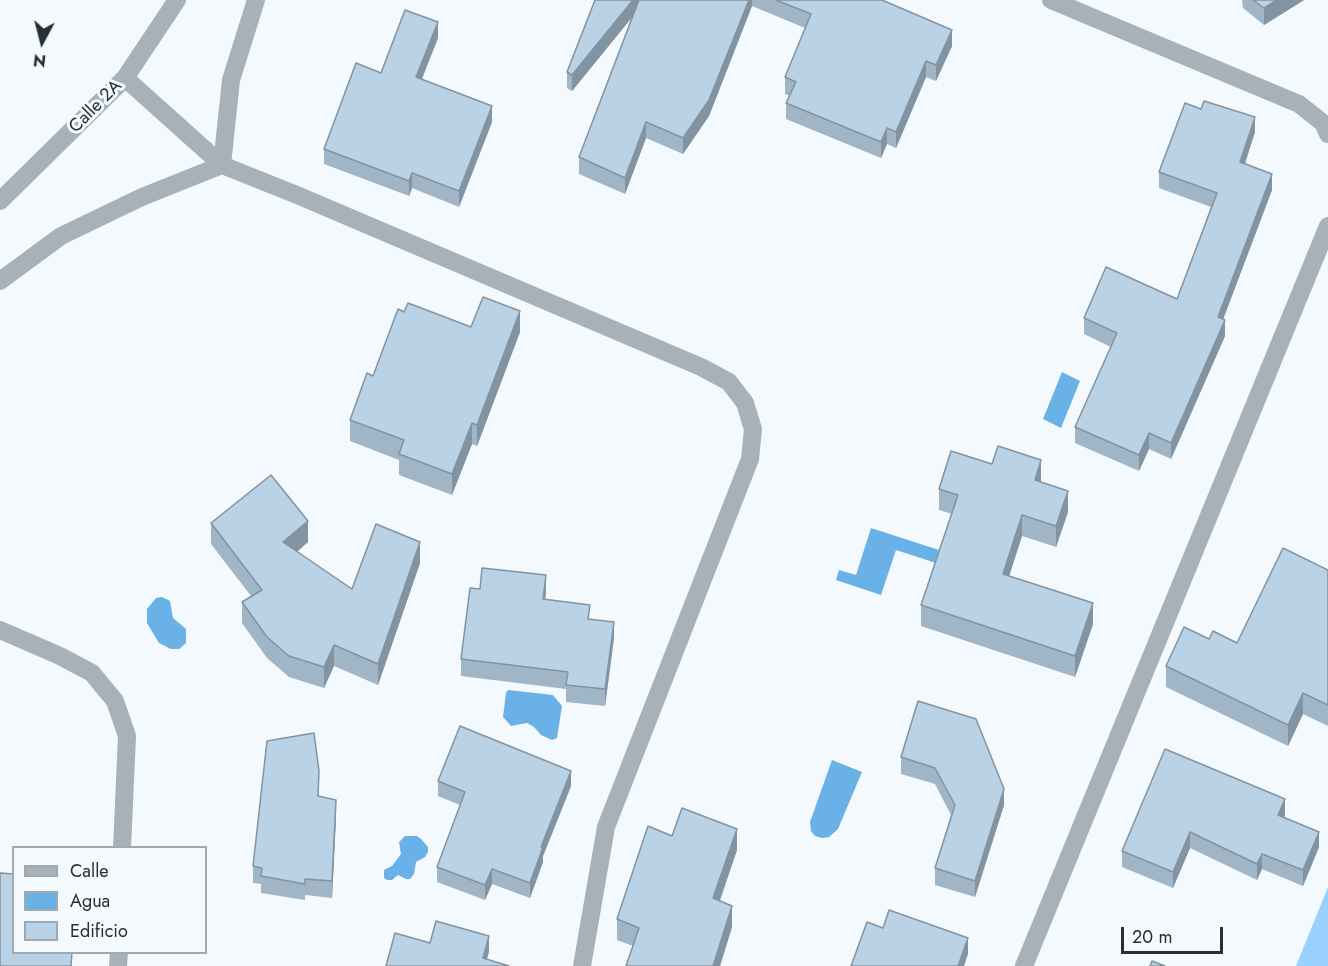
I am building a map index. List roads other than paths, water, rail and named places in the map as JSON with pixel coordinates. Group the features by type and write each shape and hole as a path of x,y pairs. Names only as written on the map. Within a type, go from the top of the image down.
{"street":[{"name":"Calle 2A","path":"0,201 125,78 177,0"},
{"path":"222,165 231,80 256,0"},
{"path":"1051,0 1299,104 1323,123 1328,134"},
{"path":"125,78 222,165 701,367 729,382 745,403 753,429 750,459 606,827 582,966"},
{"path":"0,281 61,236 142,197 222,165"},
{"path":"1024,966 1328,226"},
{"path":"0,630 60,656 92,673 115,701 127,736 122,846"}],"water":[{"path":"1062,372 1080,381 1061,428 1043,419"},
{"path":"871,528 939,550 936,563 896,550 881,595 836,580 839,570 856,575"},
{"path":"162,597 170,601 173,618 186,629 186,643 179,649 171,649 159,643 147,623 147,609 156,598"},
{"path":"508,690 553,695 562,706 557,738 552,740 541,735 527,723 511,726 503,717"},
{"path":"832,760 862,772 838,829 829,837 822,838 815,836 811,831 810,822"},
{"path":"405,836 417,836 428,847 428,852 425,857 416,862 414,874 410,879 398,875 392,880 387,880 384,878 384,870 392,866 401,854 399,842"}]}
